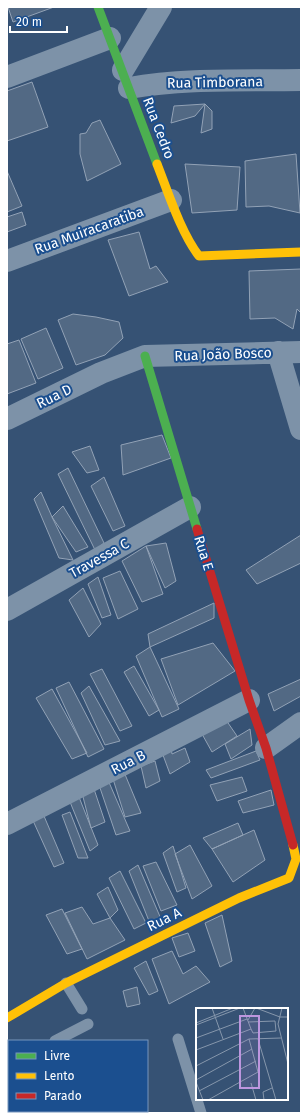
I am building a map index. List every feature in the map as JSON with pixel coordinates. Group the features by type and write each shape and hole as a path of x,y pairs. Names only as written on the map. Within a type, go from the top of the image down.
{"street":[{"name":"Rua Cedro","path":"98,7 171,200 192,247 199,256 301,252"},
{"path":"126,79 161,7"},
{"path":"7,78 110,38"},
{"name":"Rua Timborana","path":"126,79 156,83 182,81 301,80"},
{"name":"Rua Muiracaratiba","path":"7,261 171,200"},
{"path":"278,352 301,429"},
{"name":"Rua João Bosco","path":"101,373 145,356 301,352"},
{"name":"Rua E","path":"145,356 248,700 266,748 287,826"},
{"name":"Rua D","path":"7,419 101,373"},
{"name":"Travessa C","path":"7,610 190,507"},
{"name":"Rua B","path":"7,824 248,700"},
{"path":"266,748 301,723"},
{"name":"Rua A","path":"7,1018 66,983 239,898 288,878 296,859 287,826"}],"lane":[{"path":"66,983 82,1009"},
{"path":"57,1040 88,1024"},
{"path":"178,1039 196,1097"},
{"path":"197,1100 201,1113"}],"building":[{"path":"8,7 54,7 13,22"},
{"path":"32,82 48,127 7,141 7,91"},
{"path":"205,104 195,116 171,123 174,106"},
{"path":"205,104 212,111 212,129 201,133"},
{"path":"100,120 121,164 87,181 80,154 80,134 86,133 92,123"},
{"path":"296,154 300,213 269,206 246,207 245,161"},
{"path":"185,164 240,167 237,210 192,213"},
{"path":"7,171 22,206 7,212"},
{"path":"22,212 26,225 7,232 7,217"},
{"path":"139,232 150,269 156,266 168,282 129,296 108,240"},
{"path":"301,269 301,313 297,309 293,329 275,318 250,319 249,271"},
{"path":"73,314 119,322 123,338 105,355 76,365 58,320"},
{"path":"46,328 63,368 38,379 21,339"},
{"path":"19,340 36,383 7,394 7,344"},
{"path":"162,435 171,458 123,475 121,445"},
{"path":"90,446 99,470 87,473 72,452"},
{"path":"68,468 104,543 95,550 58,474"},
{"path":"104,477 125,526 113,531 91,486"},
{"path":"41,492 73,560 59,558 34,499"},
{"path":"63,506 88,547 76,552 52,517"},
{"path":"301,535 301,563 257,584 246,570"},
{"path":"166,543 176,581 165,588 146,546"},
{"path":"146,546 163,594 142,602 122,561"},
{"path":"120,571 138,609 118,619 103,578"},
{"path":"98,577 111,615 102,618 88,584"},
{"path":"83,588 101,624 89,637 69,600"},
{"path":"214,603 214,618 150,647 148,634"},
{"path":"213,643 235,671 178,705 161,659"},
{"path":"150,647 179,709 162,717 136,656"},
{"path":"134,666 159,710 149,716 124,672"},
{"path":"102,669 132,726 120,731 90,674"},
{"path":"301,679 301,696 274,711 268,694"},
{"path":"69,682 104,749 88,757 56,688"},
{"path":"89,686 120,741 105,745 81,693"},
{"path":"52,689 87,753 72,759 36,698"},
{"path":"226,720 237,736 212,752 202,734"},
{"path":"250,729 252,745 231,759 225,744"},
{"path":"170,741 172,754 185,748 190,762 170,774 160,747"},
{"path":"256,751 260,760 211,778 206,770"},
{"path":"155,761 160,781 146,788 141,766"},
{"path":"124,772 141,813 125,817 113,779"},
{"path":"242,777 247,791 217,801 210,785"},
{"path":"108,780 130,831 116,835 99,785"},
{"path":"93,786 105,822 91,828 82,793"},
{"path":"271,790 274,805 243,813 238,801"},
{"path":"77,792 98,845 90,851 68,797"},
{"path":"41,809 64,863 54,867 30,814"},
{"path":"70,812 88,858 78,858 62,815"},
{"path":"238,823 243,835 212,849 203,838"},
{"path":"254,830 265,860 233,882 212,849"},
{"path":"190,845 212,886 192,899 175,854"},
{"path":"173,846 186,888 177,892 163,853"},
{"path":"156,862 177,905 161,911 143,866"},
{"path":"138,865 161,919 151,926 129,871"},
{"path":"120,871 146,923 134,929 109,878"},
{"path":"108,887 118,910 110,918 97,894"},
{"path":"82,907 93,924 110,918 125,940 87,959 65,913"},
{"path":"62,909 82,949 67,954 46,915"},
{"path":"222,915 232,961 220,967 205,923"},
{"path":"188,933 195,951 179,957 172,938"},
{"path":"172,951 183,974 196,966 210,982 169,1004 152,959"},
{"path":"146,961 158,991 149,995 134,968"},
{"path":"137,987 140,1004 127,1007 123,991"}],"traffic: fast":[{"path":"98,7 157,164"},
{"path":"145,356 197,529"}],"traffic: slow":[{"path":"157,164 186,236 199,256 301,252"},
{"path":"7,1018 66,983 239,898 289,878 296,859 293,845"}],"traffic: jam":[{"path":"197,529 249,700 266,748 293,845"}]}
